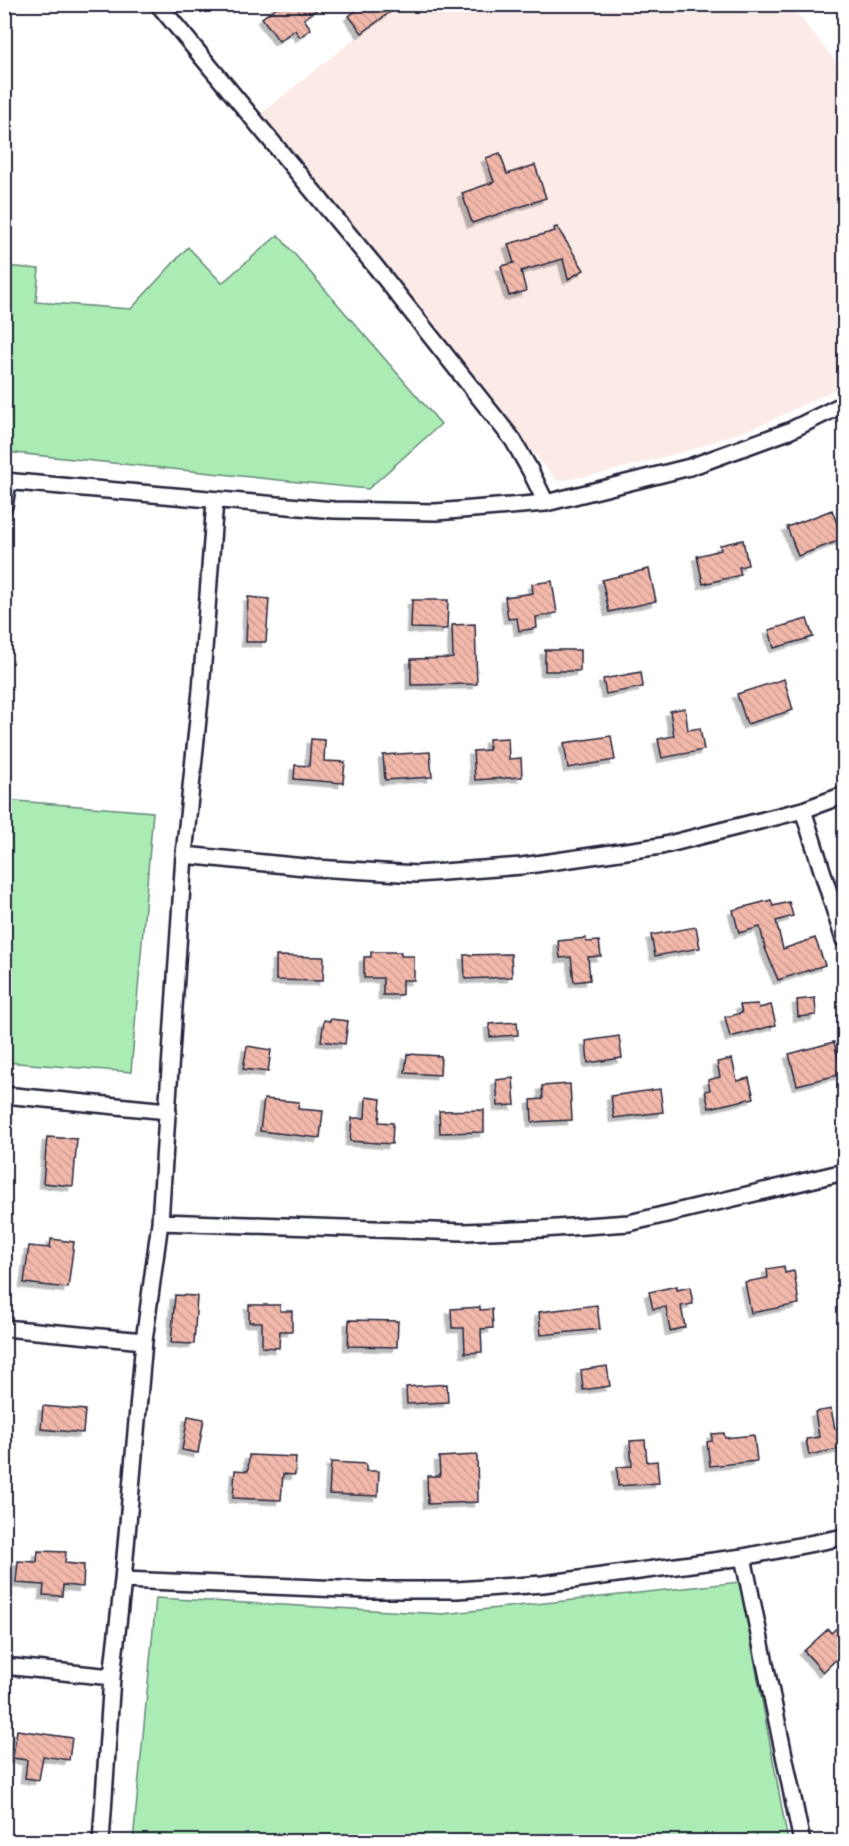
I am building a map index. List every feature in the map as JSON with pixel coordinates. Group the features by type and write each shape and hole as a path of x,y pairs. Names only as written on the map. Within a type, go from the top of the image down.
{"street":[{"path":"158,4 375,266 513,440 546,503"},
{"path":"4,506 6,482 334,510 436,512 546,503 690,467 789,431 844,404"},
{"path":"101,1842 112,1677 144,1341 160,1222 184,855 201,690 215,500"},
{"path":"184,855 315,868 428,873 522,866 661,846 803,810 844,795"},
{"path":"803,810 844,940"},
{"path":"4,1095 168,1111"},
{"path":"160,1222 464,1232 629,1223 844,1172"},
{"path":"4,1329 144,1341"},
{"path":"123,1580 366,1590 457,1590 543,1584 743,1557 844,1537"},
{"path":"743,1557 802,1842"},
{"path":"4,1666 112,1677"}],"shaded area":[{"path":"397,5 790,5 844,72 844,385 763,424 690,450 600,474 557,481 254,119"}],"green space":[{"path":"278,235 441,424 368,489 5,452 5,266 39,269 36,302 131,309 188,247 222,283"},
{"path":"4,800 153,812 131,1072 5,1062"},
{"path":"740,1582 788,1841 133,1841 156,1598 443,1614"}],"building":[{"path":"281,4 324,4 304,19 311,29 300,37 295,30 279,41 262,18"},
{"path":"365,4 384,4 390,12 362,33 349,16"},
{"path":"500,153 507,174 535,165 546,198 472,223 462,193 494,182 486,158"},
{"path":"557,227 584,270 568,279 563,259 521,271 526,291 509,296 501,266 514,263 508,244 555,231 554,228"},
{"path":"832,510 843,539 798,556 787,527"},
{"path":"743,540 748,565 739,567 741,575 703,584 697,556 721,550 720,545"},
{"path":"649,569 656,601 609,612 602,580"},
{"path":"552,581 557,613 536,617 537,628 519,631 517,618 508,619 505,597 533,593 532,584"},
{"path":"248,597 269,599 266,642 246,642"},
{"path":"412,600 448,600 447,629 411,628"},
{"path":"807,619 813,637 774,648 769,630"},
{"path":"475,624 477,684 411,685 411,659 453,658 452,625"},
{"path":"545,650 580,650 580,671 545,671"},
{"path":"641,672 643,687 606,694 603,679"},
{"path":"784,679 793,710 747,724 737,694"},
{"path":"685,708 688,730 700,728 704,750 662,758 658,739 674,736 670,711"},
{"path":"611,736 615,760 568,768 564,743"},
{"path":"508,738 509,759 521,758 522,777 475,780 473,751 489,750 489,739"},
{"path":"311,739 325,740 324,761 345,762 343,783 294,779 295,765 309,766"},
{"path":"430,752 432,777 385,780 383,755"},
{"path":"771,900 773,906 789,902 793,916 776,921 783,949 815,938 825,965 778,980 765,948 760,927 739,933 733,910"},
{"path":"696,927 700,948 655,956 651,935"},
{"path":"586,938 586,942 599,941 601,956 588,957 590,980 574,982 571,957 560,958 558,941"},
{"path":"371,952 401,952 401,956 414,956 414,980 402,980 402,995 383,995 383,978 364,978 364,957 371,957"},
{"path":"511,954 512,977 465,979 464,955"},
{"path":"276,956 324,957 323,981 276,980"},
{"path":"815,998 816,1015 798,1017 797,1000"},
{"path":"758,1004 759,1008 771,1005 776,1025 730,1037 725,1017 742,1013 740,1005"},
{"path":"330,1019 348,1021 345,1044 321,1041 324,1020 330,1021"},
{"path":"517,1022 518,1035 490,1037 489,1024"},
{"path":"619,1036 622,1058 588,1063 586,1041"},
{"path":"834,1042 842,1074 797,1085 789,1054"},
{"path":"247,1046 271,1050 268,1072 243,1069"},
{"path":"407,1054 441,1056 440,1075 405,1073"},
{"path":"732,1059 737,1081 749,1078 754,1098 709,1108 705,1091 710,1090 708,1080 720,1077 717,1062"},
{"path":"513,1078 515,1105 498,1106 496,1080"},
{"path":"570,1084 572,1120 532,1122 531,1100 543,1099 542,1086"},
{"path":"660,1089 663,1112 614,1118 611,1096"},
{"path":"366,1097 381,1099 379,1122 393,1123 392,1144 350,1141 352,1118 365,1118"},
{"path":"264,1099 299,1102 298,1109 323,1111 320,1138 260,1131"},
{"path":"484,1110 484,1132 440,1133 439,1111"},
{"path":"47,1137 77,1139 73,1186 43,1183"},
{"path":"51,1239 74,1242 68,1288 24,1283 29,1246 50,1248"},
{"path":"784,1266 785,1273 794,1271 799,1304 751,1313 745,1282 768,1278 767,1269"},
{"path":"677,1286 677,1290 690,1287 693,1304 681,1306 685,1327 670,1331 666,1307 653,1309 649,1292"},
{"path":"175,1295 197,1296 194,1344 171,1343"},
{"path":"249,1305 280,1305 280,1311 292,1311 292,1331 280,1331 279,1348 262,1347 262,1322 249,1322"},
{"path":"597,1305 600,1329 541,1335 539,1312"},
{"path":"480,1307 480,1310 492,1309 493,1328 481,1329 482,1352 465,1353 464,1328 452,1328 451,1309"},
{"path":"349,1320 398,1321 397,1347 348,1346"},
{"path":"607,1366 610,1386 583,1390 581,1370"},
{"path":"447,1384 448,1402 407,1404 406,1387"},
{"path":"43,1406 85,1410 83,1433 41,1429"},
{"path":"831,1409 835,1429 844,1428 844,1448 809,1455 806,1439 819,1437 815,1412"},
{"path":"188,1416 204,1419 198,1453 182,1450"},
{"path":"724,1433 725,1438 754,1435 757,1461 710,1466 707,1442 712,1441 712,1434"},
{"path":"645,1440 647,1462 657,1461 659,1483 618,1486 617,1467 632,1466 630,1441"},
{"path":"249,1455 296,1457 295,1475 283,1474 281,1500 233,1498 235,1470 248,1471"},
{"path":"477,1455 478,1502 428,1504 427,1476 440,1476 439,1457"},
{"path":"331,1462 366,1464 366,1471 379,1471 378,1496 329,1494"},
{"path":"38,1551 66,1552 65,1563 84,1565 83,1587 63,1585 62,1596 43,1595 44,1585 16,1583 18,1561 37,1562"},
{"path":"839,1626 844,1631 844,1652 823,1672 804,1651 828,1629 831,1633"},
{"path":"17,1730 72,1738 69,1760 43,1756 39,1780 25,1778 27,1760 13,1758"}]}
